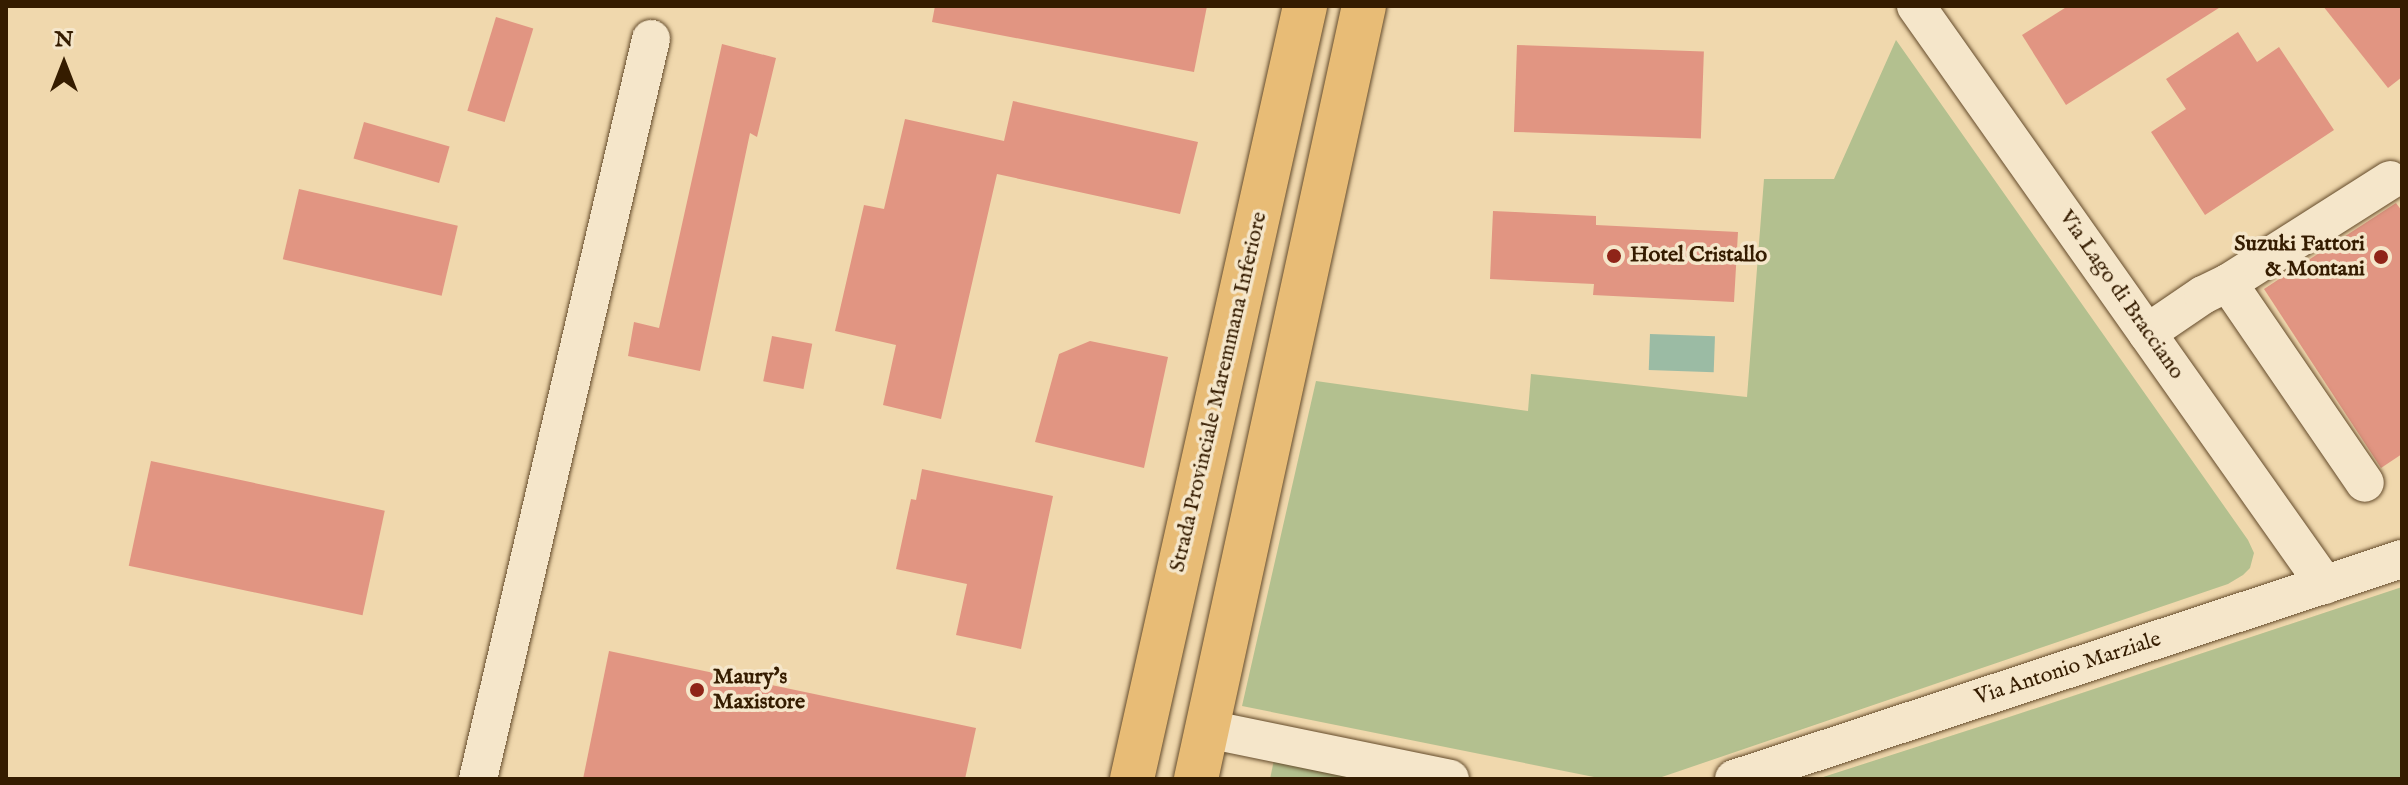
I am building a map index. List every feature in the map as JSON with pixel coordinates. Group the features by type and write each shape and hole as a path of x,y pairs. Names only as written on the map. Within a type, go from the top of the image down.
{"main road":[{"name":"Strada Provinciale Maremmana Inferiore","path":"1132,779 1305,6"},
{"path":"1196,779 1364,6"}],"street":[{"name":"Via Lago di Bracciano","path":"1916,6 2325,585"},
{"path":"478,779 651,39"},
{"path":"2147,333 2390,180"},
{"path":"2228,283 2365,483"},
{"name":"Via Antonio Marziale","path":"1734,779 2402,559"},
{"path":"1207,729 1450,779"}],"shaded area":[{"path":"1896,40 2248,540 2254,553 2250,568 2228,584 1656,779 1594,777 1242,706 1316,381 1528,411 1531,374 1747,397 1764,179 1834,179"},
{"path":"1650,334 1715,336 1714,372 1649,370"},
{"path":"2402,587 2402,779 1817,779 1997,721"},
{"path":"1274,760 1365,779 1270,779"}],"building":[{"path":"935,6 1207,6 1194,72 932,22"},
{"path":"2068,6 2222,6 2066,105 2022,35"},
{"path":"2323,6 2402,6 2402,77 2388,88"},
{"path":"496,17 533,28 505,122 467,111"},
{"path":"2238,32 2257,62 2279,47 2334,130 2205,215 2151,132 2186,109 2166,79"},
{"path":"722,44 776,58 757,137 750,133 700,371 628,356 634,322 659,328"},
{"path":"1517,45 1704,52 1701,138 1514,132"},
{"path":"1013,101 1198,142 1180,214 997,174 941,419 883,405 896,345 835,331 864,205 884,209 905,119 1004,141"},
{"path":"364,122 450,147 439,183 354,159"},
{"path":"299,189 458,226 442,296 283,259"},
{"path":"2396,203 2402,211 2402,454 2381,468 2264,289"},
{"name":"Hotel Cristallo","path":"1493,211 1596,216 1596,225 1738,232 1734,302 1593,295 1594,284 1490,279"},
{"path":"772,336 812,344 803,389 763,381"},
{"path":"1090,341 1168,357 1144,468 1035,442 1059,354"},
{"path":"151,461 385,511 363,615 129,566"},
{"path":"922,469 1053,496 1021,649 956,635 967,584 896,569 911,499 916,500"},
{"name":"Maury's Maxistore","path":"609,651 976,728 965,779 583,779"}],"place":[{"name":"Hotel Cristallo","path":"1614,256"},
{"name":"Suzuki Fattori & Montani","path":"2381,257"},
{"name":"Maury's Maxistore","path":"697,690"}]}
